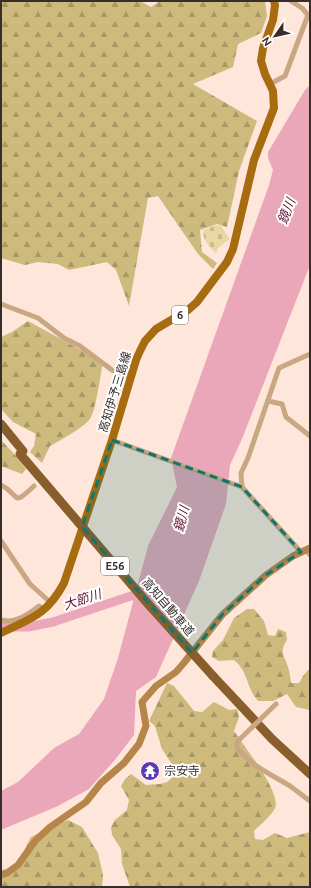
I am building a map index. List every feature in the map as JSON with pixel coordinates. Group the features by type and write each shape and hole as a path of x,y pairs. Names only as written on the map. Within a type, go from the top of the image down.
{"highway":[{"name":"E56","path":"1,424 22,452"},
{"name":"高知自動車道","path":"1,430 22,452 144,599 272,739 310,774"},
{"name":"高知自動車道","path":"214,674 310,768"}],"main road":[{"name":"高知伊予三島線","path":"1,633 44,610 51,603 64,583 112,440 136,360 145,341 160,327 188,310 197,302 230,256 254,160 274,108 275,97 261,61 263,48 271,29 275,14 274,1"},
{"path":"1,875 18,865 35,841 50,827 86,802 101,783 124,763 139,744 146,726 142,702 156,686 176,672 222,615 266,575 293,556 307,551"}],"street":[{"path":"270,84 285,76 309,15 302,8 291,1"},
{"path":"1,304 38,318 64,338 80,346 112,370 131,377"},
{"path":"240,487 241,472 248,458 279,368 310,354"},
{"path":"268,401 282,404 286,417 310,436"},
{"path":"112,440 240,487 307,551"},
{"path":"1,485 15,497 19,498 22,498 34,486"},
{"path":"1,541 30,584 51,603"},
{"path":"1,620 10,621 20,618 40,606 44,610"},
{"path":"276,704 237,743 237,747 241,754 310,801"}],"highlighted area":[{"path":"112,440 242,487 301,552 266,575 222,615 192,653 82,527"}],"green space":[{"path":"1,1 140,1 151,7 160,1 265,1 267,16 261,33 238,44 233,67 193,84 257,121 239,171 227,227 217,224 200,230 202,252 217,263 213,269 198,254 158,196 148,198 129,306 116,270 107,262 69,270 58,264 38,262 25,265 1,258"},
{"path":"217,225 221,226 230,239 218,248 216,253 205,240 203,230"},
{"path":"28,321 103,362 97,398 91,417 79,429 50,446 42,463 30,452 34,446 36,434 13,422 1,409 1,337 12,332"},
{"path":"1,440 26,469 22,474 1,466"},
{"path":"247,609 254,609 264,621 268,635 275,636 278,629 286,632 287,640 283,648 283,654 289,669 291,683 299,683 310,668 310,710 296,707 287,694 273,701 258,701 254,696 239,664 234,660 219,661 212,657 213,651 223,640 234,618"},
{"path":"167,683 174,686 194,711 202,712 214,702 229,710 237,709 239,717 234,731 260,769 273,792 276,801 275,808 269,817 254,831 255,839 263,840 275,833 287,838 310,832 310,887 130,887 122,864 121,849 112,835 111,827 115,820 127,810 129,800 121,786 125,779 131,774 146,785 167,782 173,777 175,769 162,749 155,726 149,721"},
{"path":"68,820 82,827 98,853 103,875 102,887 1,887 1,871 4,869 11,872 16,867 31,837"}],"water":[{"name":"鏡川","path":"310,85 310,265 242,439 230,465 226,504 199,581 156,677 136,691 134,735 114,761 89,789 58,806 1,830 1,791 18,782 54,748 79,734 104,699 118,658 148,546 177,487 171,458 269,185 273,170 268,158 268,152 305,90"}],"waterway":[{"name":"大節川","path":"1,627 28,627 53,622 131,596 146,593"}],"place":[{"name":"宗安寺","path":"150,771"}]}
